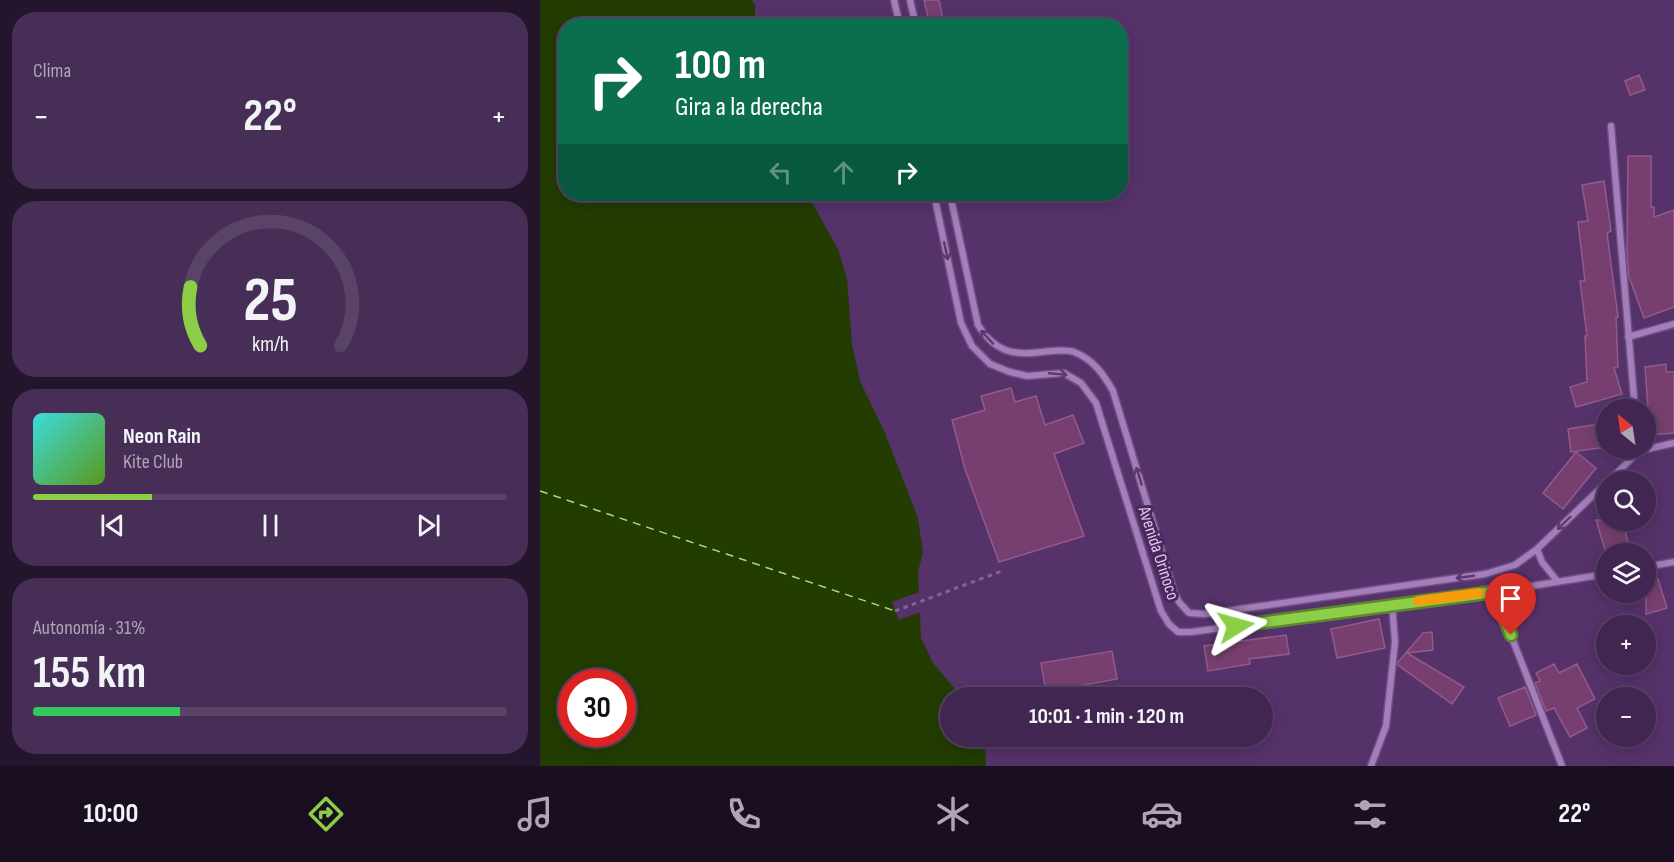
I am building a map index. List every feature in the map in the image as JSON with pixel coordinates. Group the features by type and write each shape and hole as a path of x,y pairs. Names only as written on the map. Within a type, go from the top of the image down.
{"street":[{"path":"894,0 898,18"},
{"path":"910,0 914,18"},
{"path":"1611,126 1634,399"},
{"name":"Avenida Orinoco","path":"935,201 961,323 972,346 990,364 1010,372 1027,376 1064,373 1081,383 1096,403 1161,611 1169,624 1178,632 1494,592 1596,576"},
{"name":"Avenida Orinoco","path":"951,201 978,326 986,339 998,347 1013,352 1028,354 1056,350 1074,352 1102,372 1113,391 1174,592 1179,603 1189,613 1205,614 1485,574 1515,566 1538,549 1596,493"},
{"path":"1628,337 1674,324"},
{"name":"Avenida Orinoco","path":"1656,447 1674,443"},
{"name":"Avenida Orinoco","path":"1618,471 1630,459"},
{"path":"1538,549 1542,562 1558,582"},
{"path":"1656,565 1674,562"},
{"path":"1494,592 1562,766"},
{"path":"1371,766 1386,726 1395,642 1392,604"}],"path":[{"path":"895,611 1002,572"}],"shaded area":[{"path":"540,0 752,0 755,5 755,18 558,18 558,201 810,201 813,204 838,249 847,279 852,344 860,381 885,433 918,518 923,552 918,572 921,638 933,663 953,687 940,687 940,747 985,747 986,766 540,766"}],"pier":[{"path":"922,591 923,611 899,620 892,602"}],"building":[{"path":"924,0 939,0 943,18 928,18"},
{"path":"1639,75 1645,90 1630,95 1625,81"},
{"path":"1628,156 1651,156 1651,207 1654,207 1654,217 1674,210 1674,307 1644,318 1629,277"},
{"path":"1604,181 1611,231 1607,233 1618,317 1616,317 1618,367 1614,368 1622,394 1596,399 1596,401 1576,407 1570,387 1587,382 1585,336 1587,336 1580,281 1585,281 1578,222 1588,221 1582,185"},
{"path":"1666,364 1666,372 1674,372 1674,433 1656,434 1656,399 1647,399 1645,367"},
{"path":"1011,388 1015,402 1036,396 1045,425 1073,415 1084,443 1054,454 1084,536 999,562 965,469 952,420 985,410 981,396"},
{"path":"1596,425 1596,448 1571,452 1568,429"},
{"path":"1576,452 1596,468 1563,509 1543,493"},
{"path":"1599,531 1625,531 1628,543 1603,543"},
{"path":"1658,579 1667,608 1646,614 1646,603 1656,603 1656,580"},
{"path":"1379,619 1385,648 1337,658 1331,629"},
{"path":"1432,632 1433,650 1407,653 1464,687 1452,704 1398,665 1398,662 1423,633"},
{"path":"1286,635 1289,654 1249,659 1250,664 1208,671 1204,646"},
{"path":"1112,651 1117,679 1073,687 1045,687 1041,663"},
{"path":"1554,664 1559,673 1577,664 1595,699 1577,708 1587,728 1570,737 1554,708 1546,711 1535,683 1540,681 1536,673"},
{"path":"1525,687 1536,715 1510,726 1498,698"}],"ferry route":[{"path":"540,491 895,611"}],"slow traffic":[{"path":"1418,601 1479,593"}],"route":[{"path":"1236,626 1494,592 1511,635"}]}
